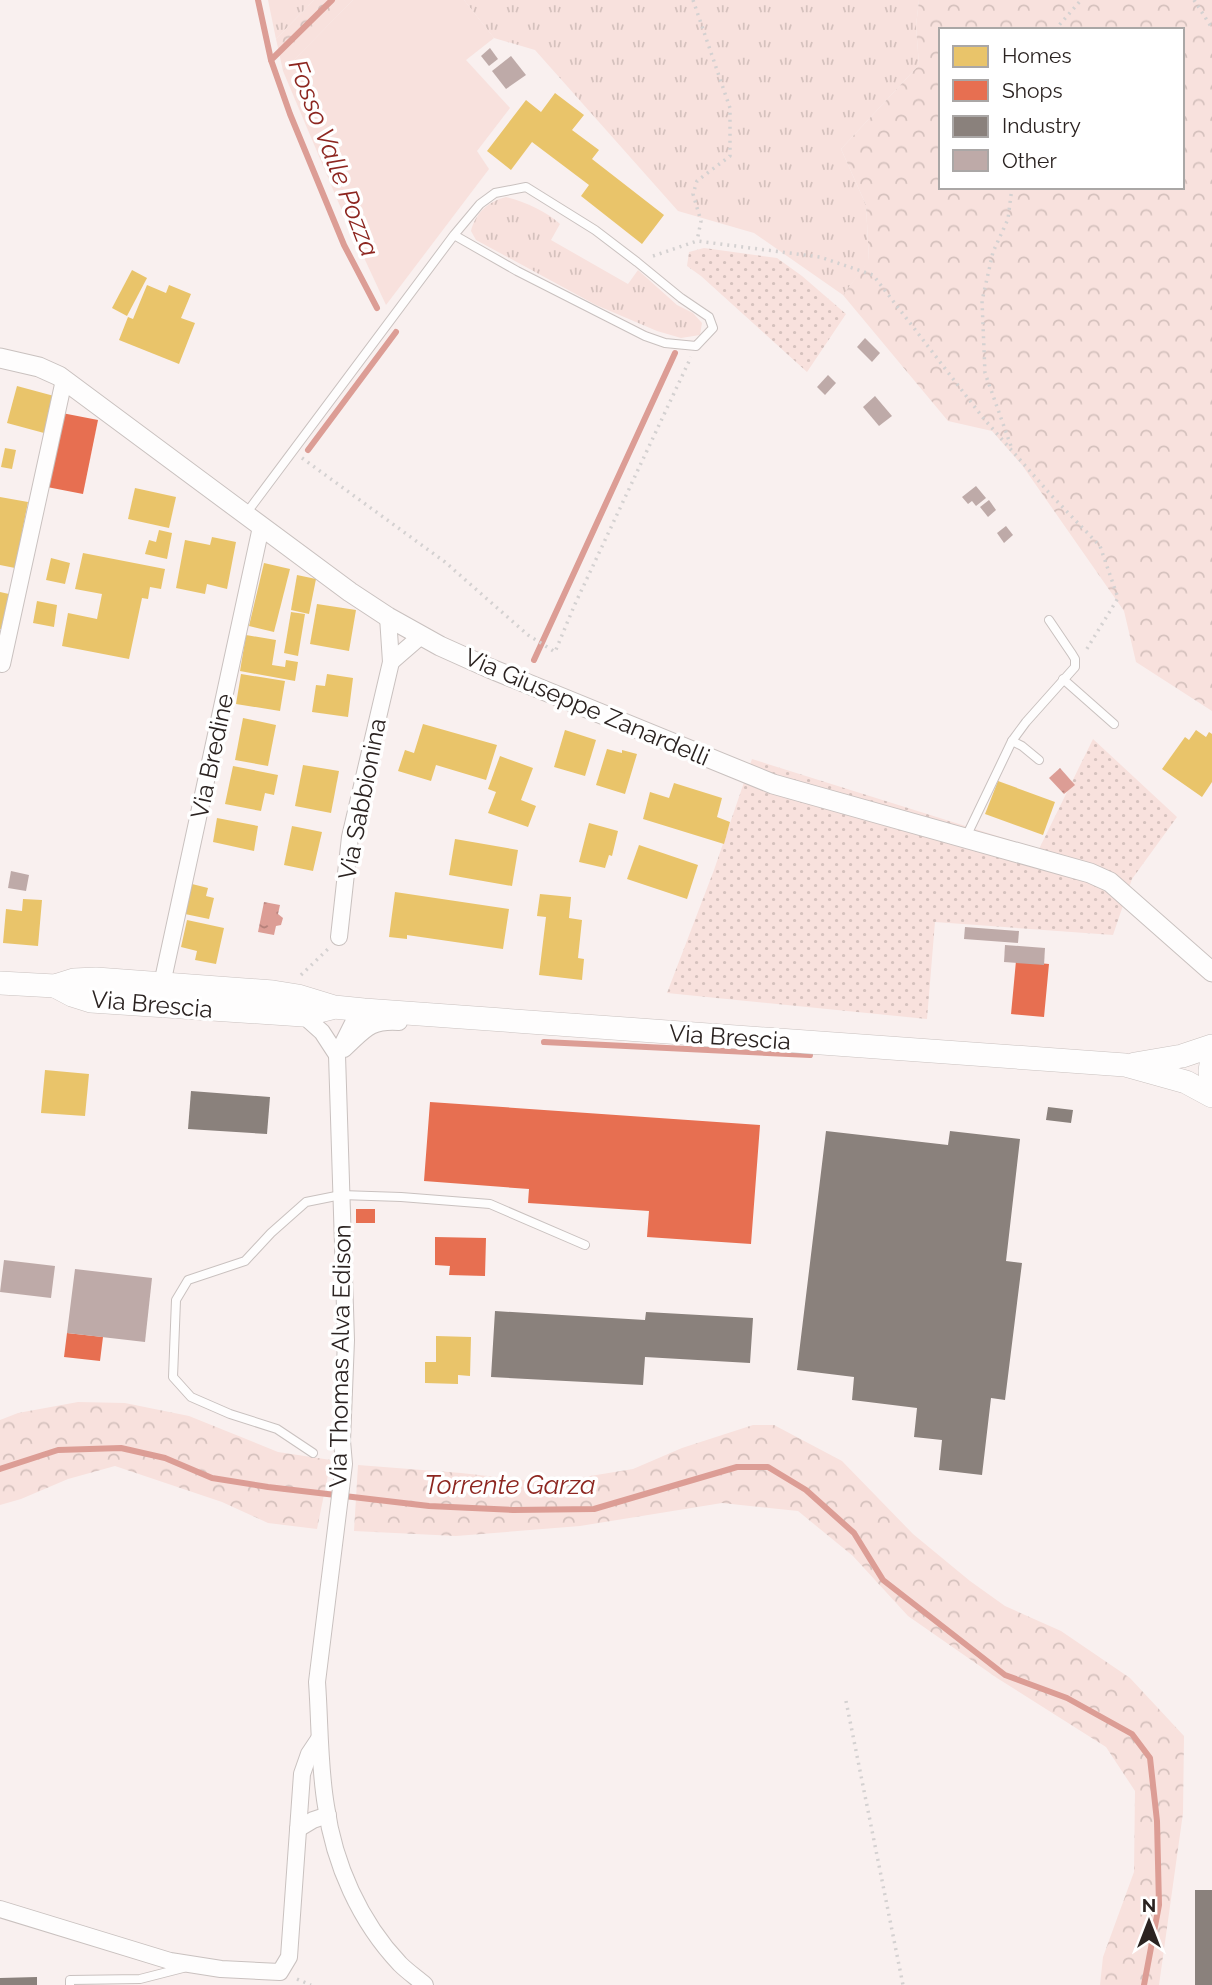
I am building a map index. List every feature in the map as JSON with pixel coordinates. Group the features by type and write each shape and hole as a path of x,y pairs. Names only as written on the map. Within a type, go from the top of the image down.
{"main road":[{"name":"Via Brescia","path":"0,983 55,986 74,980 96,979 273,992 334,1007 364,1010 1125,1065 1186,1082 1212,1096"},
{"name":"Via Brescia","path":"55,986 92,1001 303,1015 334,1007"},
{"name":"Via Brescia","path":"1125,1065 1182,1056 1212,1046"},
{"path":"1212,1058 1212,1087"}],"street":[{"name":"Via Giuseppe Zanardelli","path":"0,358 39,367 64,380 169,451 261,527 327,567 388,617 421,636 489,668 773,784 1090,873 1110,882 1212,972"},
{"path":"2,664 64,380"},
{"name":"Via Bredine","path":"162,984 261,527"},
{"name":"Via Sabbionina","path":"339,937 350,837 391,662 388,617"},
{"path":"391,662 421,636"},
{"name":"Via Thomas Alva Edison","path":"364,1010 354,1021 337,1055 346,1340 342,1441 344,1464 317,1682 319,1739 328,1815 344,1878 379,1939 402,1966 425,1985"},
{"path":"303,1015 322,1032 337,1055 372,1024 384,1021 534,1031 578,1027"},
{"name":"Via Thomas Alva Edison","path":"0,1909 170,1961 279,1979 289,1957 302,1774 309,1754 319,1739"},
{"path":"298,1829 328,1815"}],"lane":[{"path":"245,515 454,235 480,204 495,193 526,187 596,230 709,317 713,328 696,346 665,343 645,336 517,271 454,235"},
{"path":"965,839 1012,741 1075,667 1075,659 1049,620"},
{"path":"1063,679 1114,724"},
{"path":"1012,741 1039,760"},
{"path":"313,1453 277,1429 230,1414 191,1397 173,1377 176,1300 188,1280 245,1261 306,1202 341,1195 489,1204 585,1245"},
{"path":"70,1985 70,1980 140,1979 193,1965"}],"path":[{"path":"693,0 730,108 730,156 698,181 694,194 701,221 697,241"},
{"path":"1057,28 1081,0"},
{"path":"1194,0 1212,28"},
{"path":"1012,189 1008,219 993,252 982,301 985,373 1013,450"},
{"path":"637,262 697,241 820,257 873,275 984,419 1100,547 1118,598 1075,667"},
{"path":"291,450 445,562 537,642 555,652 696,346"},
{"path":"273,992 289,984 319,959 339,937"},
{"path":"846,1701 903,1985"}],"green space":[{"path":"268,0 314,0 276,39"},
{"path":"314,0 353,0 283,71 276,39"},
{"path":"353,0 464,0 494,38 466,60 510,108 477,151 489,169 386,305 340,206 283,71"},
{"path":"464,0 919,0 916,26 919,65 841,149 866,205 869,261 843,295 754,233 678,211 535,50 494,38"},
{"path":"919,0 1212,0 1212,711 1136,662 1124,611 1022,465 992,431 948,421 843,295 869,260 866,205 841,149 919,65 916,26"},
{"path":"506,197 554,219 560,224 551,240 628,284 638,270 677,305 693,313 702,323 700,335 681,338 657,331 596,305 476,240 471,231 480,213 488,205"},
{"path":"704,248 777,258 846,314 807,372 687,266 689,252"},
{"path":"1093,739 1177,817 1132,879 1113,935 935,922 927,1019 667,993 714,870 752,759 1039,849"},
{"path":"78,1402 125,1403 189,1416 278,1452 331,1460 317,1529 268,1523 222,1502 115,1466 68,1479 0,1505 0,1420 18,1413"},
{"path":"753,1425 774,1425 842,1461 913,1534 970,1581 1005,1606 1061,1631 1130,1678 1184,1736 1183,1813 1159,1985 1100,1985 1103,1957 1134,1872 1135,1791 1106,1747 997,1678 908,1616 853,1556 798,1511 722,1503 580,1526 456,1536 354,1531 358,1465 524,1480 578,1478 633,1469 682,1448"}],"water":[{"path":"1060,768 1075,785 1064,794 1049,778"},
{"path":"264,902 280,905 278,914 283,918 281,925 276,926 274,935 258,932"}],"building: Homes":[{"path":"555,93 584,115 572,130 599,150 592,159 664,215 642,244 581,196 589,185 532,142 511,170 487,151 526,100 541,112"},
{"path":"132,270 147,278 127,316 112,308"},
{"path":"147,285 166,293 169,285 191,294 181,318 195,323 179,364 119,340 128,317 133,319"},
{"path":"17,386 54,396 44,433 7,423"},
{"path":"5,448 16,450 12,469 1,467"},
{"path":"135,488 176,497 169,528 128,519"},
{"path":"0,497 28,502 15,568 0,565"},
{"path":"159,530 172,533 167,559 145,554 149,540 156,542"},
{"path":"212,537 236,542 227,589 207,584 205,594 176,588 185,540 210,545"},
{"path":"83,553 165,569 161,589 150,587 148,599 142,598 129,659 62,646 68,613 97,619 102,594 75,589"},
{"path":"51,558 70,563 65,584 46,580"},
{"path":"264,563 290,569 274,632 249,626"},
{"path":"297,575 316,579 309,614 291,610"},
{"path":"0,592 9,594 1,629 0,629"},
{"path":"37,601 57,605 54,627 33,623"},
{"path":"317,604 356,610 349,651 310,644"},
{"path":"291,612 305,614 298,656 284,653"},
{"path":"246,635 276,640 272,665 285,667 286,660 298,662 295,681 240,671"},
{"path":"241,674 285,681 280,711 236,704"},
{"path":"327,674 353,678 348,717 312,712 316,685 325,686"},
{"path":"243,718 276,725 268,766 235,760"},
{"path":"423,724 497,745 486,780 436,765 431,781 398,771 405,750 414,753"},
{"path":"565,730 596,740 585,776 554,767"},
{"path":"1196,730 1206,737 1209,732 1212,734 1212,782 1202,797 1162,769 1185,737 1189,740"},
{"path":"607,749 637,754 625,794 596,785"},
{"path":"500,756 533,768 521,800 536,806 528,827 488,813 496,792 488,789"},
{"path":"303,765 339,771 331,813 295,806"},
{"path":"233,766 278,775 274,795 265,793 261,811 225,804"},
{"path":"998,781 1055,802 1043,835 985,814"},
{"path":"674,783 722,798 717,817 730,822 724,844 643,819 650,792 669,798"},
{"path":"217,818 258,826 254,851 213,842"},
{"path":"589,823 618,831 612,856 609,855 605,868 579,862"},
{"path":"292,826 322,832 313,871 284,865"},
{"path":"455,839 518,850 512,886 449,875"},
{"path":"639,845 698,865 687,899 627,879"},
{"path":"192,884 208,888 206,896 214,898 209,919 185,914"},
{"path":"395,892 509,909 503,949 407,935 407,939 389,937"},
{"path":"540,894 571,897 569,918 582,920 578,958 584,959 582,980 539,975 546,917 537,916"},
{"path":"23,899 42,900 38,946 3,943 6,909 22,911"},
{"path":"187,920 224,928 216,964 195,960 197,951 181,947"},
{"path":"45,1070 89,1074 85,1116 41,1113"},
{"path":"436,1336 471,1337 470,1376 458,1375 458,1384 425,1383 425,1362 436,1362"}],"building: Shops":[{"path":"62,413 98,420 83,494 47,487"},
{"path":"1016,961 1049,964 1044,1017 1011,1014"},
{"path":"430,1102 760,1125 751,1244 647,1237 649,1211 528,1203 529,1189 424,1181"},
{"path":"356,1209 375,1209 375,1223 356,1223"},
{"path":"435,1237 486,1238 485,1276 449,1275 450,1266 435,1265"},
{"path":"67,1333 103,1337 100,1361 64,1357"}],"building: Industry":[{"path":"191,1091 270,1097 267,1134 188,1129"},
{"path":"1048,1107 1073,1110 1071,1123 1046,1120"},
{"path":"826,1131 948,1145 950,1131 1020,1139 1006,1261 1022,1263 1005,1400 991,1398 982,1475 939,1470 942,1440 914,1437 917,1408 852,1400 854,1377 797,1370"},
{"path":"495,1311 645,1320 646,1312 753,1318 750,1363 645,1357 643,1385 491,1377"},
{"path":"1195,1890 1212,1890 1212,1985 1195,1985"},
{"path":"37,1977 37,1985 0,1985 0,1978"}],"building: Other":[{"path":"490,48 498,59 489,66 481,56"},
{"path":"511,56 526,75 506,89 492,71"},
{"path":"865,338 880,353 872,362 857,347"},
{"path":"828,375 836,383 825,395 817,387"},
{"path":"875,396 892,416 879,426 863,407"},
{"path":"976,486 986,498 976,506 972,501 968,504 962,497"},
{"path":"989,500 996,510 988,517 980,507"},
{"path":"1006,526 1013,535 1004,543 997,533"},
{"path":"11,871 29,875 26,891 8,888"},
{"path":"965,927 1019,931 1018,943 964,939"},
{"path":"1005,945 1045,948 1044,965 1004,962"},
{"path":"4,1260 55,1266 51,1298 0,1292"},
{"path":"75,1269 152,1278 145,1342 67,1333"}],"waterway":[{"path":"258,0 271,60"},
{"name":"Fosso Valle Pozza","path":"332,0 271,60 290,114 344,245 377,308"},
{"name":"Fosso Valle Pozza","path":"308,450 396,332"},
{"path":"534,660 675,353"},
{"path":"544,1042 810,1055"},
{"name":"Torrente Garza","path":"0,1469 58,1450 121,1448 165,1458 212,1478 268,1487 429,1506 513,1510 594,1509 737,1467 768,1467 806,1490 854,1533 883,1580 1005,1675 1067,1698 1132,1734 1150,1758 1157,1821 1159,1905 1144,1985"}]}
